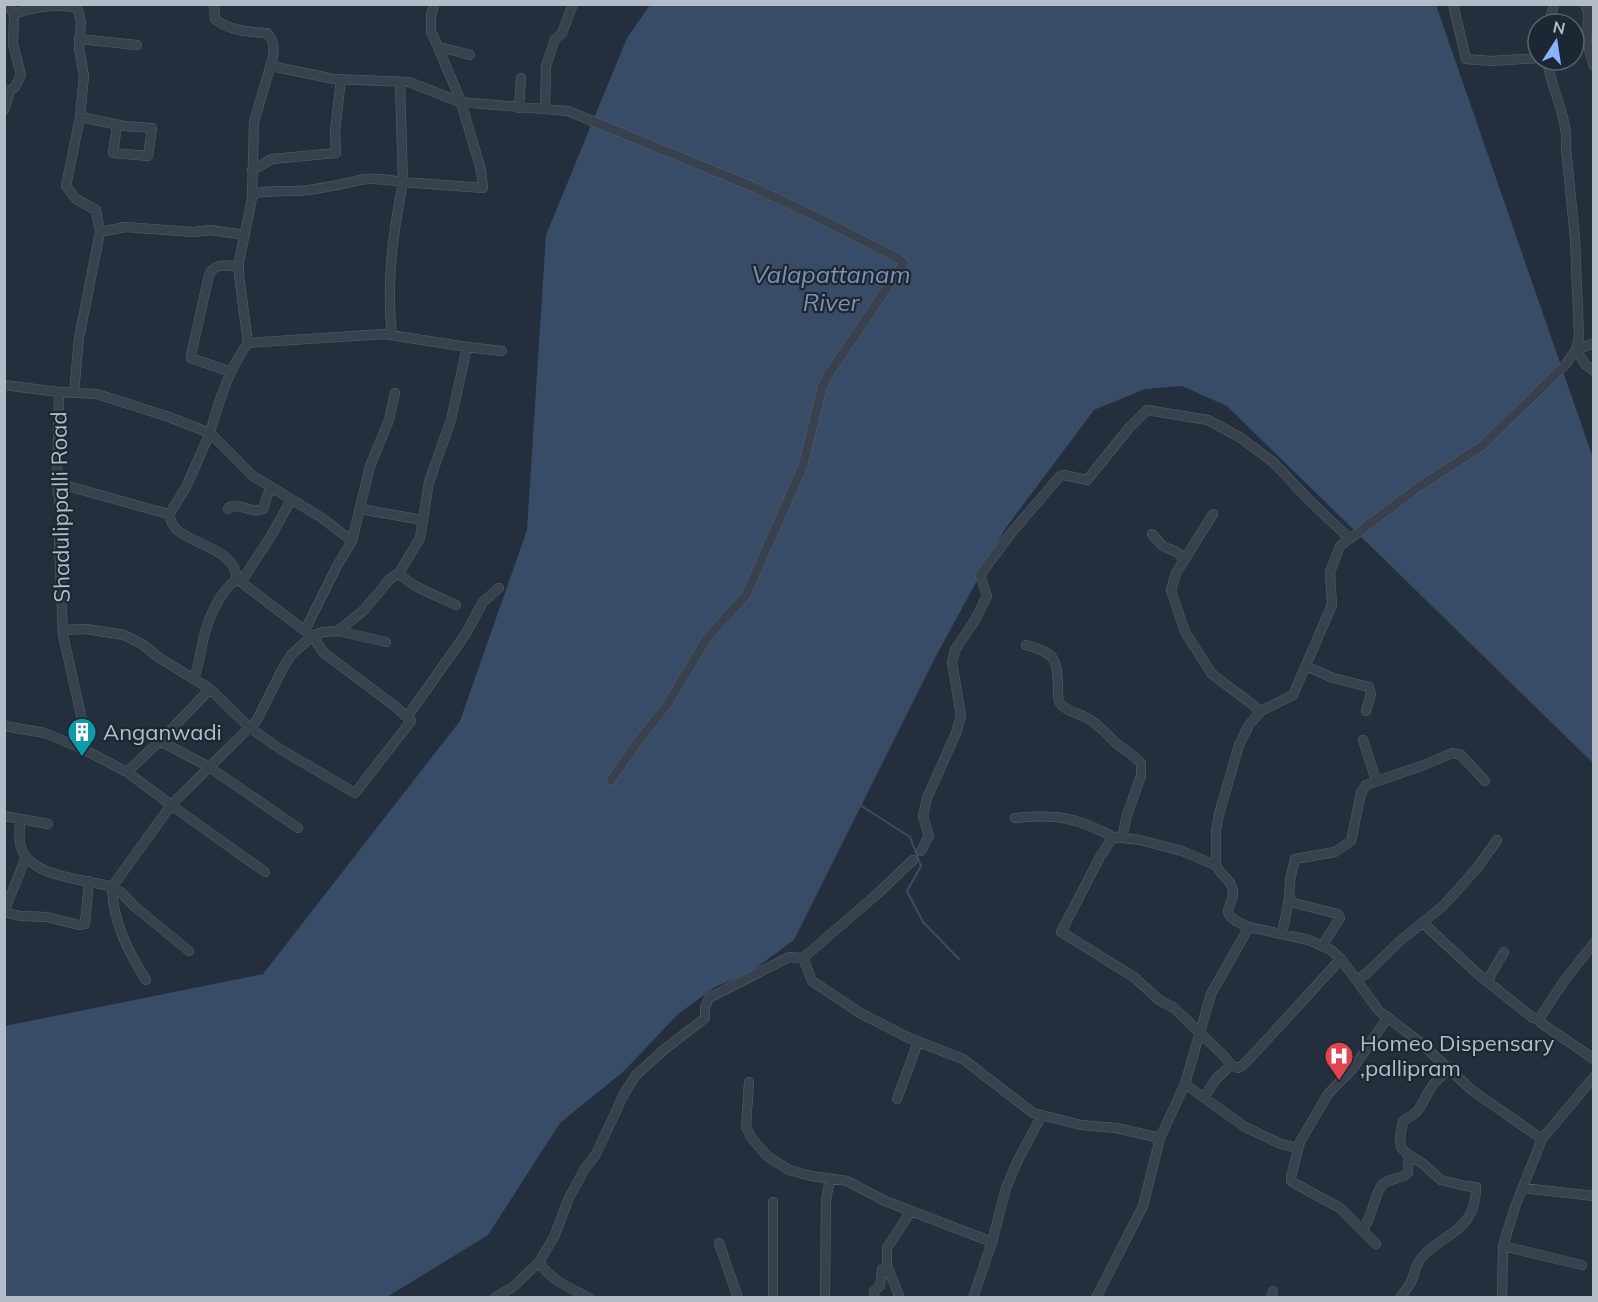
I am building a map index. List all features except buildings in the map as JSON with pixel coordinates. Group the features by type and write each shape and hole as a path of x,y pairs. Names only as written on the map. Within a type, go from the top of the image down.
{"street":[{"path":"4,110 7,91 15,87 21,75 13,44 13,14 9,4"},
{"path":"214,4 215,19 220,24 249,33 267,33 274,46 271,66 254,122 252,194 239,266 248,343"},
{"path":"425,4 431,21"},
{"path":"252,194 272,190 295,191 334,187 361,180 376,179 483,188 481,170 460,102 431,31 434,4"},
{"path":"545,109 546,66 555,39 562,33 573,4"},
{"path":"1453,4 1466,59 1491,61 1526,59"},
{"path":"1584,4 1588,10 1587,43 1593,66"},
{"path":"13,14 50,7 71,7 78,9 81,22 79,39 84,76 80,117 66,186 76,199 96,210 100,232 79,338 74,392"},
{"path":"79,39 137,45"},
{"path":"440,53 444,48 448,48 470,55"},
{"path":"271,66 300,74 341,79 409,82 460,102 568,111 751,186 827,222 904,263 828,375 822,388 803,466 746,595 707,638 667,705 611,780"},
{"path":"1542,1139 1473,1091 1416,1039 1379,1011 1341,959 1331,950 1309,940 1237,923 1229,916 1228,909 1233,890 1217,866 1216,840 1220,814 1239,745 1249,725 1261,711 1293,695 1332,605 1330,572 1340,546 1419,486 1482,446 1565,365 1576,350 1579,336 1576,256 1566,148 1567,137 1548,72"},
{"path":"519,108 521,78"},
{"path":"252,170 272,159 336,153 335,123 341,79"},
{"path":"392,335 389,284 392,241 403,182 400,82"},
{"path":"80,117 117,125 152,128 148,156 113,153 117,125"},
{"path":"100,232 125,227 193,232 210,230 245,235"},
{"path":"231,372 191,358 209,276 213,268 239,266"},
{"path":"169,515 186,487 210,433 231,372 240,352 248,343 384,334 502,351"},
{"path":"1576,350 1593,344"},
{"path":"338,631 364,610 390,579 399,573 420,538 429,482 451,420 466,347"},
{"path":"1576,350 1593,371"},
{"path":"4,385 59,392"},
{"name":"Shadulippalli Road","path":"83,749 82,720 63,630 61,516 57,483 59,392 97,394 210,433"},
{"path":"146,980 117,927 112,902 112,887 171,805 257,720 284,666 308,633 337,566 352,541 370,466 388,420 395,393"},
{"path":"921,851 929,836 923,816 927,798 956,733 961,716 952,662 955,650 975,620 987,596 980,575 1012,532 1060,476 1087,480 1129,428 1147,410 1208,420 1241,438 1273,462 1349,538"},
{"path":"210,433 253,476 322,518 352,541"},
{"path":"57,483 169,515 177,530 231,561 239,581 308,633 324,653 388,700 411,721 355,793 280,749 249,727 210,689 124,634 86,629 63,630"},
{"path":"228,509 240,505 249,510 263,509 270,488"},
{"path":"194,678 200,663 207,624 228,586 239,581 271,536 291,500"},
{"path":"360,509 423,520"},
{"path":"1214,514 1176,573 1171,590 1185,632 1212,674 1261,711"},
{"path":"1152,534 1162,546 1172,548 1181,554 1184,561"},
{"path":"399,573 414,584 456,605"},
{"path":"407,717 465,635 483,602 499,588"},
{"path":"308,633 338,631 386,642"},
{"path":"1026,645 1045,650 1054,660 1059,672 1059,701 1064,707 1094,722 1141,763 1141,776 1118,837 1100,857 1061,932 1134,977 1159,1000 1174,1008 1231,1065 1238,1068 1300,1006 1341,959"},
{"path":"1306,666 1333,678 1369,687 1371,694 1366,711"},
{"path":"127,772 210,689"},
{"path":"4,726 45,734 100,756 127,772 206,828 265,873"},
{"path":"1363,740 1376,780"},
{"path":"160,741 208,766 298,828"},
{"path":"1282,934 1295,859 1335,852 1351,841 1361,794 1366,785 1452,753 1461,755 1485,782"},
{"path":"1015,818 1044,815 1065,817 1089,824 1118,837 1182,851 1217,866"},
{"path":"4,816 48,824"},
{"path":"20,819 21,848 33,863 50,873 112,887 121,892 134,906 189,951"},
{"path":"1356,980 1367,973 1400,940 1444,905 1497,840"},
{"path":"26,857 4,912 20,916 47,917 79,925 85,924 89,881"},
{"path":"494,1298 513,1287 539,1262 554,1237 569,1198 584,1170 596,1154 624,1094 636,1075 705,1018 705,1006 709,998 789,957 803,958 876,896 913,860"},
{"path":"1289,899 1294,903 1338,914 1340,918 1322,946"},
{"path":"1423,923 1457,956 1533,1018 1539,1019 1541,1023 1593,1059"},
{"path":"1096,1298 1143,1206 1160,1138 1185,1084 1211,994 1249,927"},
{"path":"1539,1019 1593,943"},
{"path":"1489,982 1504,952"},
{"path":"803,958 812,981 860,1013 918,1042 963,1059 1033,1113 1081,1125 1116,1128 1160,1138"},
{"path":"1376,1244 1340,1208 1291,1181 1297,1148 1328,1094 1354,1067 1388,1017"},
{"path":"897,1099 918,1042"},
{"path":"1204,1097 1216,1079 1231,1065"},
{"path":"1400,1298 1412,1281 1414,1270 1422,1257 1465,1224 1476,1194 1476,1187 1441,1180 1401,1147 1403,1121 1418,1111 1434,1081 1450,1069"},
{"path":"1502,1298 1503,1246 1542,1139 1593,1077"},
{"path":"749,1082 746,1127 766,1156 789,1170 847,1181 885,1201 992,1242"},
{"path":"1185,1084 1245,1127 1281,1144 1297,1148"},
{"path":"973,1298 992,1242 1006,1188 1017,1160 1042,1115"},
{"path":"1363,1230 1384,1182 1401,1179 1408,1173 1409,1155"},
{"path":"825,1298 826,1200 830,1179"},
{"path":"1523,1188 1593,1196"},
{"path":"773,1202 773,1298"},
{"path":"900,1298 887,1266 887,1248 911,1211"},
{"path":"719,1243 738,1298"},
{"path":"1503,1246 1582,1265"},
{"path":"539,1262 544,1270 562,1285 589,1298"},
{"path":"874,1298 874,1291 880,1286 882,1269 887,1266"}],"water":[{"name":"Valapattanam River","path":"650,5 1436,5 1593,458 1594,711 1592,762 1227,406 1182,386 1145,389 1094,410 1005,529 936,656 794,940 749,973 715,987 678,1014 624,1071 560,1123 488,1235 387,1297 5,1298 5,1026 263,974 460,721 527,530 546,235 627,38"}],"waterway":[{"path":"860,805 910,837 921,866 907,891 923,922 959,959"}],"place":[{"name":"Anganwadi","path":"82,758"},
{"name":"Homeo Dispensary ,pallipram","path":"1339,1082"}]}
